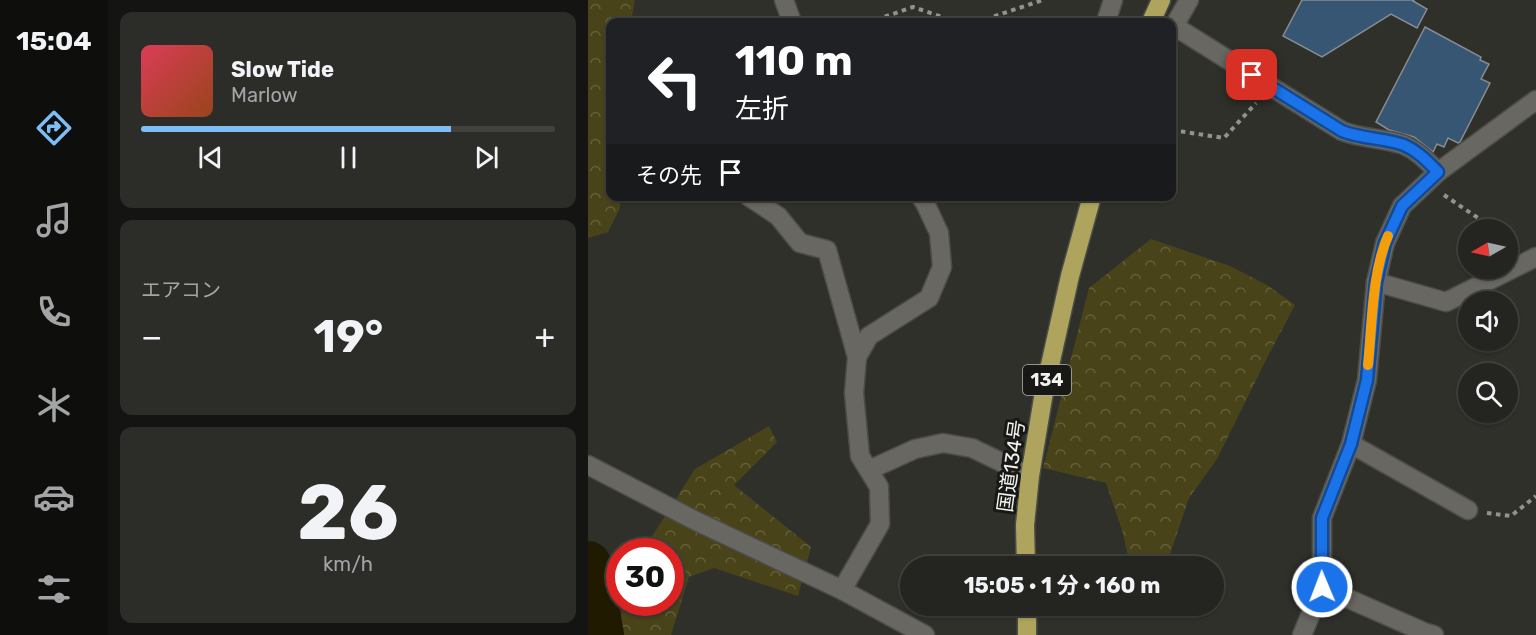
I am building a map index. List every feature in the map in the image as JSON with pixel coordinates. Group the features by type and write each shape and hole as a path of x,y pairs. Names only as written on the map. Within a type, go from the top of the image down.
{"highway":[{"path":"1153,18 1161,0"},
{"name":"国道134号","path":"1026,556 1025,525 1030,476 1044,392 1070,276 1091,201"},
{"path":"1027,616 1027,635"}],"street":[{"path":"784,0 791,18"},
{"path":"1107,18 1113,0"},
{"path":"1176,23 1189,0"},
{"path":"1176,27 1342,131 1353,136 1402,144 1412,149 1422,156 1432,178"},
{"path":"1302,635 1322,587 1322,518 1351,444 1367,380 1376,282 1385,243 1402,206 1432,178 1536,100"},
{"path":"756,201 778,216 800,243 827,250 857,357 854,393 860,456 879,487 880,524 842,590"},
{"path":"857,357 869,336 929,298 942,267 939,233 924,201"},
{"path":"1376,282 1446,302 1536,256"},
{"path":"869,470 915,449 943,443 972,448 1030,476"},
{"path":"1351,444 1468,510"},
{"path":"588,465 696,521 842,590 925,635"},
{"path":"1322,587 1434,635"}],"path":[{"path":"989,18 1043,0"},
{"path":"881,18 913,7 945,18"},
{"path":"1176,131 1224,138 1271,87"},
{"path":"1432,178 1482,219"},
{"path":"1468,510 1511,516 1536,496"}],"green space":[{"path":"588,0 635,0 632,18 606,18 606,201 620,201 620,208 608,232 588,238"},
{"path":"1151,239 1230,266 1267,285 1295,305 1217,459 1189,498 1169,556 1128,556 1123,533 1106,483 1043,468 1089,288"},
{"path":"769,426 777,442 734,485 811,547 798,596 714,568 689,577 684,593 684,538 651,538 695,469"},
{"path":"621,616 677,616 671,635 620,635"}],"building":[{"path":"1302,0 1414,0 1427,9 1417,28 1391,14 1322,57 1283,36"},
{"path":"1425,27 1481,57 1480,60 1489,64 1481,79 1490,83 1460,142 1448,138 1444,147 1437,144 1433,152 1414,137 1389,130 1376,122"}],"waterway":[{"path":"588,564 601,635"}],"slow traffic":[{"path":"1368,365 1376,282 1388,236"}],"route":[{"path":"1252,75 1342,131 1353,136 1402,144 1412,149 1438,172 1402,206 1385,243 1376,282 1367,380 1351,444 1322,518 1322,587"}]}
